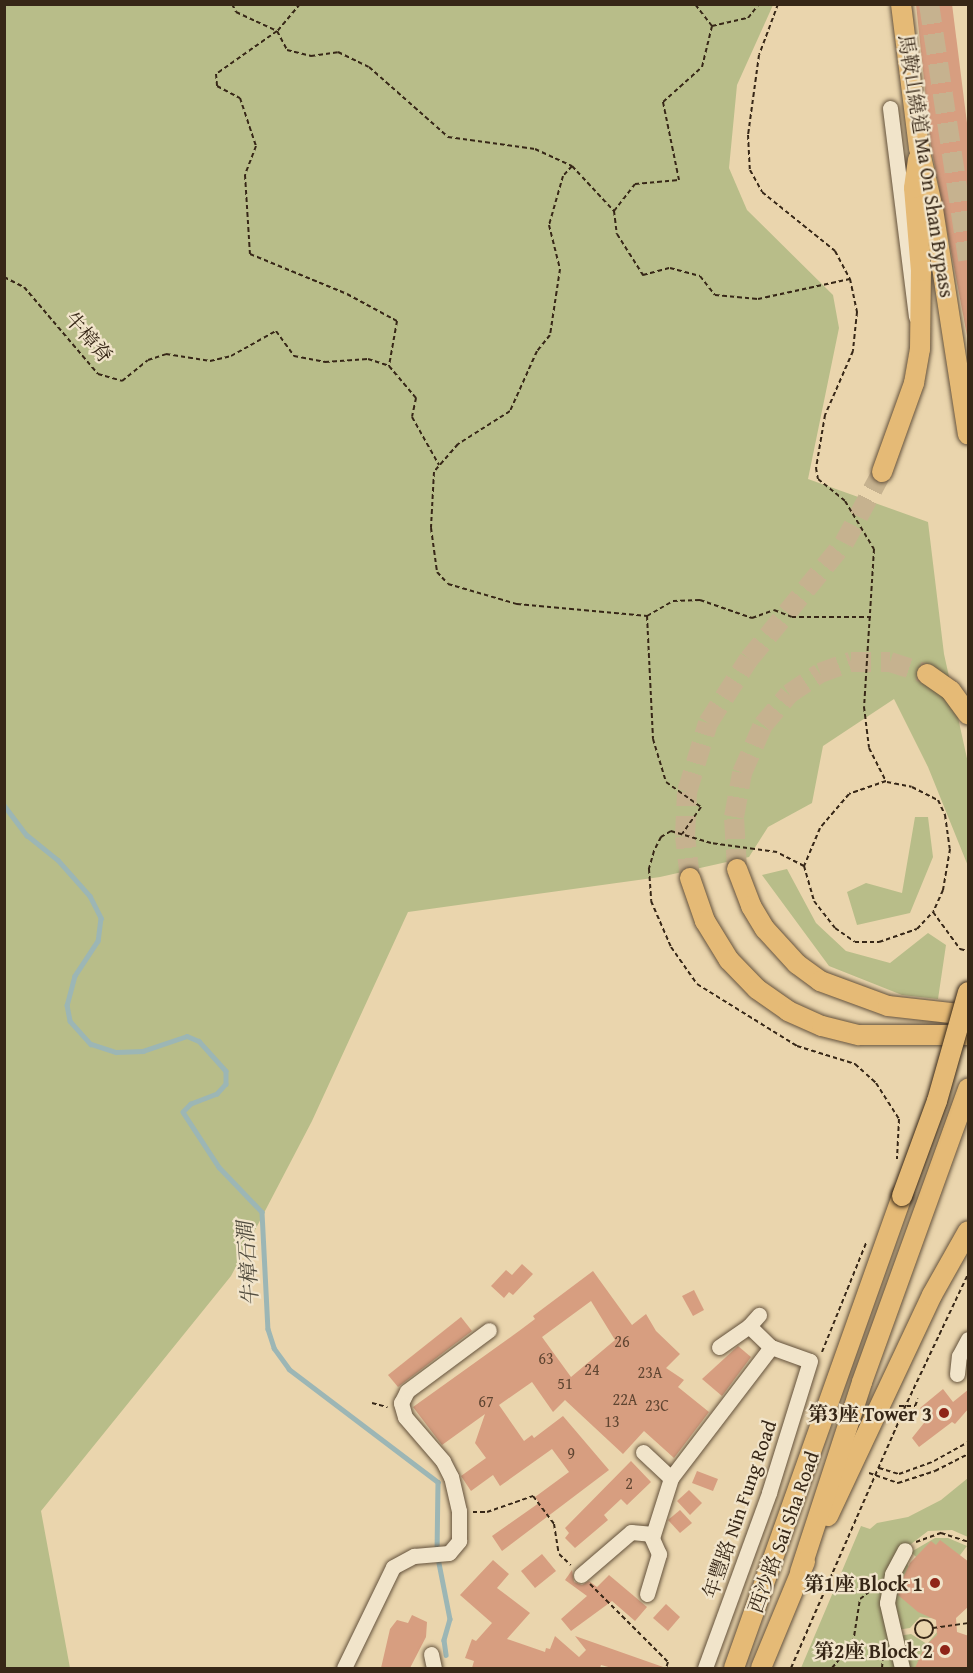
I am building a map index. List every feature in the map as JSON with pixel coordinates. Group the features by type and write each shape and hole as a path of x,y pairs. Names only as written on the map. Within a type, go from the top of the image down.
{"main road":[{"name":"馬鞍山繞道 Ma On Shan Bypass","path":"902,4 919,148 914,188 924,205 969,434"},
{"path":"882,472 914,383 921,331 924,205"},
{"path":"927,674 951,691 969,714"},
{"path":"737,869 751,906 765,929 797,964 820,981 854,996 898,1009 969,1015"},
{"path":"690,878 705,921 729,960 757,989 788,1011 822,1026 859,1035 969,1035"},
{"name":"西沙路 Sai Sha Road","path":"734,1668 937,1101 969,992"},
{"path":"800,1572 862,1382 969,1089"},
{"name":"西沙路 Sai Sha Road","path":"761,1668 800,1572 932,1295 969,1231"}],"street":[{"path":"890,108 912,307 921,331"},
{"path":"719,1347 754,1321 771,1347 816,1357"},
{"path":"344,1668 393,1567 414,1556 449,1553 459,1541 459,1511 451,1477 443,1461 405,1417 401,1403 407,1391 489,1330"},
{"path":"957,1374 959,1356 969,1339"},
{"path":"647,1594 659,1554 653,1534 671,1478 771,1347"},
{"name":"年豐路 Nin Fung Road","path":"705,1668 816,1357"},
{"path":"643,1452 671,1478"},
{"path":"581,1575 631,1532 653,1534"},
{"path":"902,1668 889,1619 889,1587 905,1550"}],"path":[{"path":"232,4 236,12 277,31 287,50 311,56 339,52 369,67 448,137 535,149 572,166 614,211 617,234 643,274 670,268 700,276 715,295 758,299 850,279"},
{"path":"300,4 277,31 216,74 217,87 240,98 256,146 245,175 250,254 304,280 347,294 397,321 389,366 417,398 412,417 440,465"},
{"path":"614,211 635,184 679,180 663,102 702,67 712,26 696,4"},
{"path":"712,26 748,18 759,4"},
{"path":"778,4 759,55 748,135 750,170 762,192 835,251 850,279 857,312 853,351 825,415 816,468 818,479 845,501 872,542 871,617 864,707 870,748 886,781"},
{"path":"572,166 563,176 549,225 560,269 550,335 537,351 510,411 458,444 434,472 431,528 437,572 448,584 517,604 647,616 673,601 700,600 752,618 774,610 792,617 871,617"},
{"name":"牛樟脊","path":"4,277 24,286 98,374 122,381 148,360 166,354 210,361 231,356 276,331 294,356 324,362 368,359 389,366"},
{"path":"647,616 653,739 666,782 701,807 682,834"},
{"path":"886,781 912,787 938,800 945,815 950,849 943,890 933,912 917,929 879,942 855,942 835,928 814,901 804,866 820,828 849,794 886,781"},
{"path":"804,866 777,852 711,843 668,832 658,842 649,869 649,888 662,930 682,965 697,984 742,1015 797,1046 855,1065 876,1083 899,1119 897,1161"},
{"path":"933,912 960,950 969,951"},
{"path":"816,1357 869,1235"},
{"path":"791,1668 904,1409 969,1274"},
{"path":"898,1406 904,1409 915,1406 918,1399"},
{"path":"879,1468 899,1474 934,1461 969,1442"},
{"path":"868,1473 898,1483 969,1454"},
{"path":"905,1550 921,1538 940,1533 969,1542"},
{"path":"832,1668 853,1643 862,1596 877,1587 889,1587"},
{"path":"933,1629 925,1620 919,1622 915,1630 924,1639 933,1629 969,1623"}],"green space":[{"path":"5,5 773,5 737,85 729,168 747,210 833,295 839,328 808,479 928,522 944,654 968,763 968,866 928,767 894,699 823,746 812,803 768,827 749,857 660,877 408,912 312,1121 231,1276 41,1511 70,1668 5,1668"},
{"path":"915,817 928,817 933,857 910,913 857,925 847,892 866,883 902,893"},
{"path":"787,869 816,923 846,951 890,963 928,933 946,945 938,999 902,995 829,966 762,875"},
{"path":"968,1478 968,1537 952,1530 928,1531 893,1558 896,1668 801,1668 861,1526 870,1529 877,1523 908,1517 941,1500"},
{"path":"935,1538 948,1538 967,1546 957,1559 917,1558 911,1552"},
{"path":"905,1560 940,1619 920,1617 910,1628 897,1630 893,1606 896,1581"},
{"path":"938,1631 941,1638 917,1668 907,1668 898,1636 911,1634 927,1644"}],"building":[{"path":"916,4 952,4 969,139 969,346 931,146"},
{"path":"522,1264 533,1274 513,1295 509,1292 504,1298 491,1286 506,1270 512,1275"},
{"path":"593,1271 632,1325 646,1314 656,1331 680,1354 666,1368 684,1380 678,1387 709,1412 674,1458 644,1431 623,1454 565,1400 553,1412 532,1382 499,1405 524,1441 532,1435 534,1438 563,1416 609,1470 502,1551 492,1536 539,1503 535,1497 569,1472 552,1449 500,1486 493,1475 471,1491 461,1476 486,1458 475,1443 485,1414 442,1445 413,1407 535,1319 533,1316","holes":["591,1301 615,1340 571,1377 542,1337"]},
{"path":"694,1290 704,1310 693,1316 682,1296"},
{"path":"461,1317 472,1331 398,1387 388,1375"},
{"path":"738,1346 751,1357 722,1396 702,1379"},
{"name":"第3座 Tower 3","path":"943,1389 953,1402 969,1389 969,1408 955,1424 952,1422 919,1447 912,1438 928,1418 920,1408"},
{"path":"631,1461 651,1482 627,1505 621,1499 604,1515 608,1520 575,1548 565,1538 569,1533 565,1528"},
{"path":"697,1471 718,1479 713,1491 692,1483"},
{"path":"689,1490 702,1503 690,1515 677,1501"},
{"path":"680,1510 692,1523 680,1533 668,1520"},
{"name":"第1座 Block 1","path":"940,1540 969,1562 969,1606 956,1618 957,1632 969,1636 969,1668 915,1668 925,1646 937,1635 936,1620 918,1612 898,1595 900,1584 910,1563 931,1541 936,1545"},
{"path":"542,1554 556,1571 535,1588 521,1571"},
{"path":"493,1560 509,1574 497,1588 530,1613 507,1639 545,1652 546,1648 550,1649 555,1636 579,1657 586,1650 575,1636 666,1668 612,1668 601,1665 600,1668 472,1668 474,1661 465,1658 472,1639 476,1641 492,1623 460,1595"},
{"path":"572,1570 574,1582 582,1585 589,1581 597,1587 609,1575 647,1607 635,1621 612,1601 571,1631 561,1619 587,1596 565,1580"},
{"path":"666,1604 680,1617 668,1631 653,1618"},
{"path":"412,1615 427,1622 426,1637 410,1668 381,1668 390,1629 397,1620 408,1623"}],"waterway":[{"name":"牛樟石澗","path":"4,805 27,835 58,860 90,896 101,918 98,941 75,976 67,1005 70,1021 91,1044 116,1052 143,1051 187,1036 199,1041 226,1071 226,1084 217,1094 191,1104 183,1112 219,1167 262,1212 268,1329 274,1348 289,1369 438,1482 437,1550"},
{"name":"牛樟石澗","path":"438,1558 450,1619 444,1640 446,1655"}],"tunnel":[{"path":"929,4 968,260"},
{"path":"690,878 685,836 687,792 708,723 749,659 844,543 882,472"},
{"path":"737,869 734,817 742,773 763,725 789,694 820,673 851,662 890,662 927,674"}],"place":[{"name":"第3座 Tower 3","path":"944,1413"},
{"name":"第1座 Block 1","path":"935,1583"},
{"name":"第2座 Block 2","path":"945,1650"}]}
